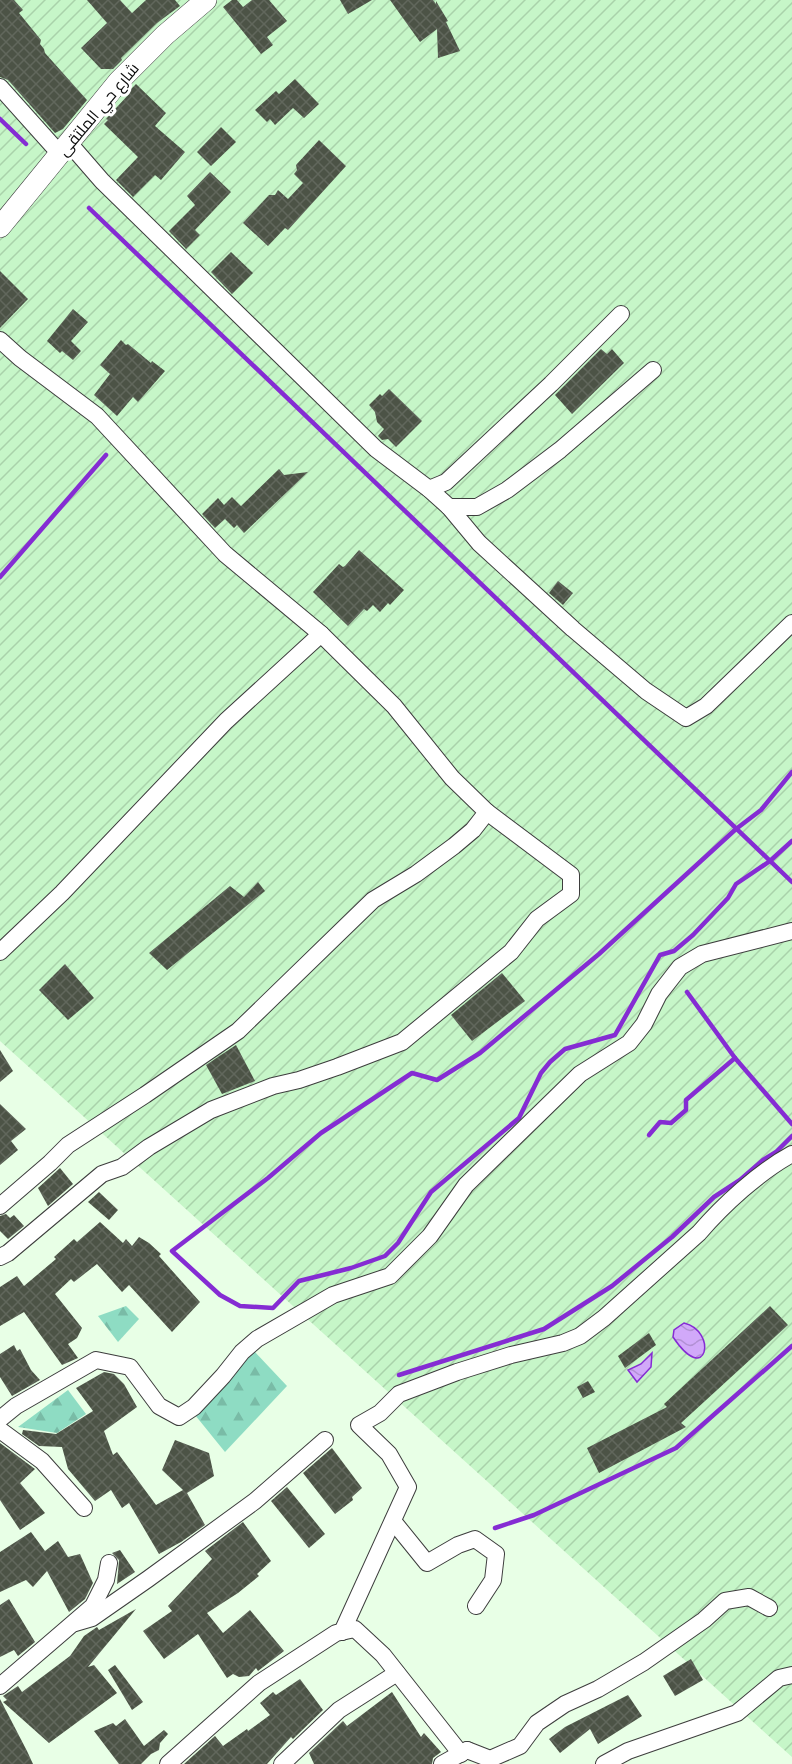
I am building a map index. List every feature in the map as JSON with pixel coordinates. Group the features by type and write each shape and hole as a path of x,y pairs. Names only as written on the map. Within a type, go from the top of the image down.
{"street":[{"name":"شارع حي الملتقى","path":"0,227 119,81 165,35 206,0"},
{"path":"0,87 102,182 376,449 429,489 479,543 573,629 646,690 686,718 706,706 792,623"},
{"path":"429,489 446,482 551,384 621,314"},
{"path":"0,340 20,358 97,416 225,554 321,634 394,706 452,778 487,812 571,875 571,894 537,919 511,952 402,1042 299,1080 273,1086 211,1110 149,1147 122,1167 102,1174 3,1251"},
{"path":"448,507 477,507 507,490 560,450 653,370"},
{"path":"0,952 62,893 226,721 321,634"},
{"path":"0,1206 68,1145 146,1095 238,1031 374,900 416,874 454,846 473,830 487,812"},
{"path":"0,1419 16,1406 96,1360 130,1367 159,1406 179,1417 194,1407 242,1352 257,1340 333,1295 390,1276 430,1236 466,1185 488,1163 580,1074 629,1043 644,1024 659,994 680,967 702,954 792,931"},
{"path":"342,1632 408,1487 389,1454 359,1425 380,1413 399,1394 511,1355 563,1343 580,1336 604,1318 750,1184 792,1154"},
{"path":"0,1430 42,1461 84,1508"},
{"path":"75,1623 92,1618 148,1580 255,1501 325,1440"},
{"path":"393,1521 427,1563 458,1545 475,1539 496,1554 493,1580 476,1605"},
{"path":"0,1686 93,1606 106,1580 109,1563"},
{"path":"442,1764 464,1752 490,1759 520,1746 537,1723 565,1704 598,1689 644,1662 704,1620 725,1601 749,1597 769,1608"},
{"path":"168,1764 259,1683 336,1633 355,1629 383,1655 464,1752 477,1764"},
{"path":"282,1764 339,1710 397,1674"},
{"path":"604,1764 628,1751 737,1713 779,1678 792,1675"}],"green space":[{"path":"0,0 792,0 792,1757 0,1041"},
{"path":"126,1306 139,1319 118,1342 98,1316"},
{"path":"254,1351 287,1386 225,1452 195,1415"},
{"path":"68,1390 86,1414 57,1433 18,1427"}],"water":[{"path":"684,1323 695,1328 701,1336 704,1352 700,1357 694,1357 685,1351 673,1337 674,1330"},
{"path":"652,1353 651,1367 637,1382 628,1370 641,1364"}],"building":[{"path":"0,0 14,0 23,10 19,13 41,40 40,44 45,53 87,100 63,129 55,133 8,80 0,77"},
{"path":"87,0 120,0 132,13 146,0 175,0 180,6 157,23 121,58 122,60 113,69 101,69 81,48 107,23"},
{"path":"232,0 237,0 243,7 252,0 269,0 287,21 267,37 273,45 261,54 223,7"},
{"path":"340,0 372,0 348,14"},
{"path":"390,0 433,0 436,4 436,1 448,21 446,22 460,51 438,58 437,29 420,42"},
{"path":"295,79 319,104 304,118 293,108 275,125 270,119 267,122 255,110 276,91 279,94"},
{"path":"136,84 166,113 155,126 185,152 161,180 155,175 133,197 116,180 138,157 104,124"},
{"path":"221,127 236,142 211,166 197,152"},
{"path":"319,140 346,166 288,230 285,228 268,246 243,223 269,195 275,195 278,190 288,199 303,183 294,174 297,170 296,165"},
{"path":"210,172 231,192 195,230 200,235 186,249 169,231 195,205 187,196"},
{"path":"231,252 253,273 232,294 211,272"},
{"path":"0,271 28,299 0,328"},
{"path":"73,309 88,322 71,341 81,351 73,360 62,351 60,353 47,341"},
{"path":"121,340 165,371 138,402 133,397 117,416 94,395 110,374 100,365"},
{"path":"601,349 607,354 612,349 624,363 572,414 555,395"},
{"path":"389,389 422,421 396,447 388,439 382,440 378,436 384,429 377,422 375,412 369,405"},
{"path":"279,469 284,475 308,472 244,533 237,525 234,528 225,519 215,528 202,514 218,498 224,505 232,497 241,506"},
{"path":"359,550 404,590 380,612 373,605 367,611 364,609 348,626 313,592 339,564 345,566"},
{"path":"558,581 573,593 563,605 549,593"},
{"path":"258,882 265,891 167,970 149,953 230,886 244,897"},
{"path":"65,964 94,998 68,1020 39,990"},
{"path":"502,973 525,1001 472,1041 451,1015"},
{"path":"236,1045 255,1081 222,1094 206,1065"},
{"path":"0,1050 13,1071 0,1082"},
{"path":"0,1104 26,1129 11,1141 18,1150 0,1165"},
{"path":"60,1168 73,1184 48,1206 38,1188"},
{"path":"99,1192 118,1210 109,1220 88,1202"},
{"path":"6,1214 10,1218 14,1215 24,1226 8,1239 0,1231 0,1216"},
{"path":"100,1222 123,1243 126,1239 132,1246 139,1237 149,1243 161,1254 159,1256 200,1302 172,1332 129,1285 122,1292 97,1264 74,1282 71,1279 55,1294 82,1328 77,1338 68,1344 78,1358 62,1365 24,1312 0,1326 0,1287 17,1276 24,1286 56,1259 54,1257 74,1239 77,1242"},
{"path":"770,1306 788,1325 681,1423 686,1427 599,1473 587,1448 667,1407 664,1404"},
{"path":"649,1333 656,1345 625,1368 618,1356"},
{"path":"14,1345 17,1351 20,1349 31,1370 40,1380 12,1396 0,1377 0,1354"},
{"path":"104,1372 114,1374 124,1384 137,1407 104,1431 113,1455 117,1452 156,1505 183,1490 162,1470 175,1440 209,1453 214,1476 187,1493 205,1525 159,1554 129,1503 122,1508 111,1490 95,1501 68,1469 62,1447 39,1446 22,1434 23,1430 56,1434 93,1411 76,1388"},
{"path":"588,1381 595,1392 583,1398 577,1387"},
{"path":"0,1443 35,1469 20,1483 45,1513 20,1530 0,1500"},
{"path":"332,1448 362,1488 352,1497 353,1500 335,1514 303,1473"},
{"path":"287,1487 325,1534 309,1548 271,1501"},
{"path":"243,1522 271,1561 257,1574 259,1576 207,1613 223,1633 250,1610 284,1651 258,1671 256,1668 249,1676 239,1677 233,1674 227,1678 198,1634 164,1659 143,1631 172,1611 168,1606 212,1559 205,1551"},
{"path":"31,1532 45,1551 58,1541 68,1557 80,1554 93,1583 85,1599 69,1612 47,1571 33,1587 26,1580 0,1592 0,1552"},
{"path":"120,1550 135,1572 117,1584 119,1560 112,1553"},
{"path":"9,1599 35,1642 18,1656 14,1650 0,1657 0,1605"},
{"path":"136,1609 88,1667 94,1665 117,1693 49,1743 3,1702 7,1700 3,1696 18,1686 22,1692 70,1656 84,1636 97,1627 99,1630"},
{"path":"691,1659 703,1680 675,1696 663,1676"},
{"path":"115,1665 143,1702 132,1710 108,1670"},
{"path":"300,1679 323,1710 293,1739 291,1737 267,1764 184,1764 215,1736 223,1746 270,1715 260,1703 273,1692 276,1695"},
{"path":"392,1692 421,1737 424,1733 441,1752 433,1758 432,1764 314,1764 309,1753 343,1721 347,1726"},
{"path":"628,1695 642,1716 598,1744 590,1729 560,1753 549,1739 565,1727"},
{"path":"0,1699 27,1751 33,1764 0,1764"},
{"path":"125,1719 144,1746 164,1730 168,1734 160,1743 159,1750 141,1764 119,1764 94,1731 113,1723 116,1726"}],"waterway":[{"path":"0,119 26,144"},
{"path":"89,208 792,882"},
{"path":"0,577 106,455"},
{"path":"792,772 761,810 736,829 599,954 480,1053 437,1080 412,1073 321,1133 268,1178 172,1251 220,1295 240,1306 273,1308 299,1281 351,1268 385,1256 398,1243 431,1192 519,1118 541,1073 550,1062 565,1049 615,1035 660,955 674,951 693,935 728,898 736,884 770,861 792,841"},
{"path":"687,992 735,1058 792,1124"},
{"path":"649,1135 660,1122 671,1123 686,1110 686,1100 735,1058"},
{"path":"399,1375 544,1329 612,1286 672,1237 714,1197 776,1152 792,1136"},
{"path":"495,1528 534,1515 676,1448 792,1346"}]}
